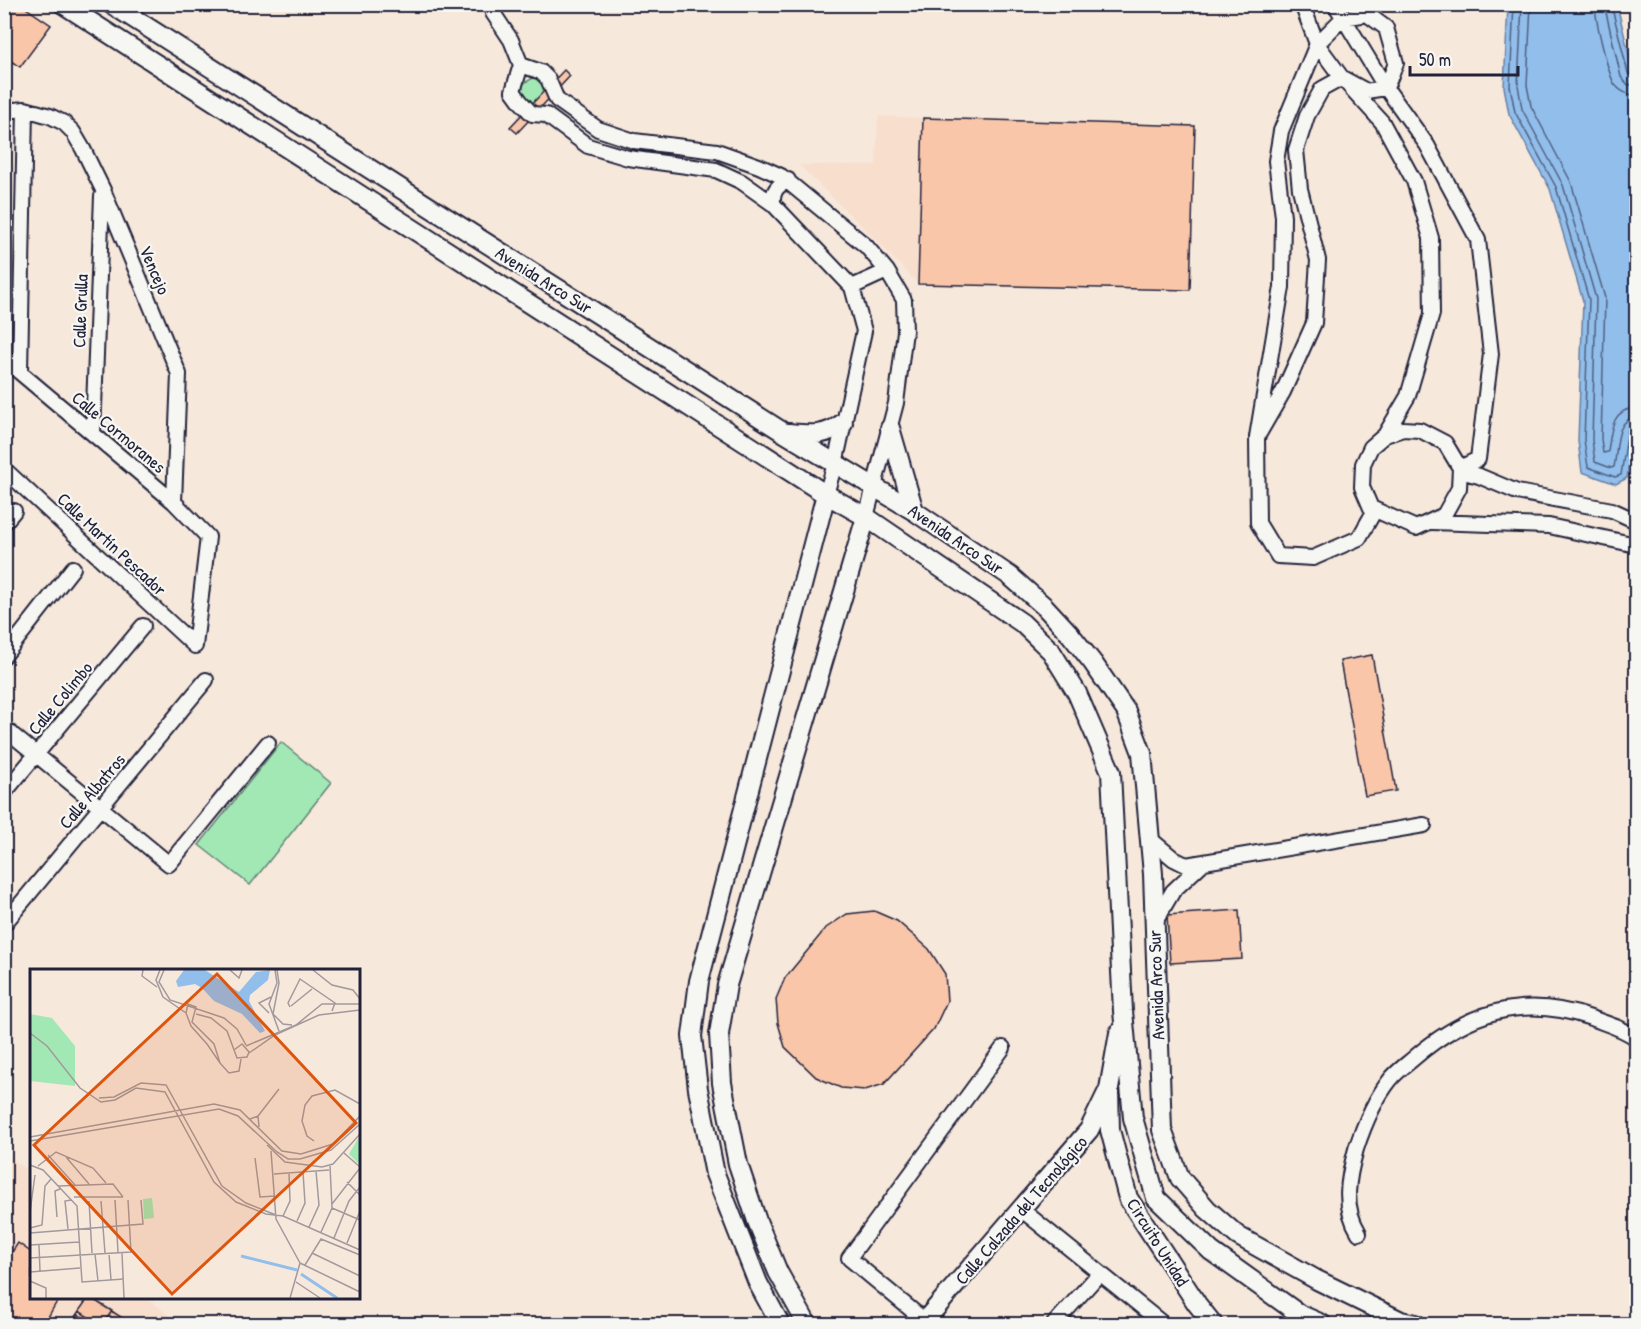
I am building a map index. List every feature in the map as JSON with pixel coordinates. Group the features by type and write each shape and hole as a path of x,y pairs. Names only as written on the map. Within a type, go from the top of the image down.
{"main road":[{"name":"Avenida Arco Sur","path":"63,4 826,494 866,517 1022,623 1051,651 1077,693 1111,772 1123,1011 1133,1118 1156,1198 1211,1251 1299,1314 1322,1324"},
{"name":"Avenida Arco Sur","path":"111,4 783,432 914,511 1010,576 1045,607 1093,663 1126,711 1142,753 1153,874 1162,1130 1180,1178 1207,1209 1238,1236 1317,1280 1401,1321 1416,1324"},
{"path":"783,432 817,435 832,431 843,423"},
{"path":"890,428 914,511"},
{"path":"780,1324 758,1283 715,1174 698,1089 692,1036 699,981 826,494"},
{"path":"807,1324 778,1272 757,1221 738,1164 722,1083 719,1034 727,985 866,517"},
{"name":"Circuito Unidad","path":"1123,1011 1109,1089 1110,1130 1128,1198 1197,1304 1213,1324"},
{"path":"1109,1089 1122,1096 1133,1118"},
{"name":"Calle Calzada del Tecnológico","path":"924,1323 1089,1130 1109,1089"}],"street":[{"path":"491,4 493,13 511,40 521,65 513,91 532,114 546,115 588,146 628,158 716,170 742,182 772,204 852,287 864,331 835,464 826,494"},
{"path":"1302,4 1317,44 1342,78 1382,122 1414,181 1431,238 1432,314 1408,396 1385,435 1371,447 1363,464 1362,487 1371,508 1416,528 1444,515 1460,488 1460,470 1445,443 1420,430 1403,429 1385,435"},
{"path":"1335,4 1386,88 1428,145 1478,240 1491,354 1478,459 1460,470"},
{"path":"1375,510 1359,538 1313,558 1278,556 1258,523 1257,437 1282,287 1283,217 1276,161 1281,131 1317,44 1343,18 1367,14 1386,28 1396,63 1386,88"},
{"path":"521,65 541,72 548,79 557,100 598,129 634,141 717,151 759,166 788,180 867,246 887,271 904,300 905,331 896,403 866,517"},
{"path":"1342,78 1366,91 1386,88"},
{"path":"1257,437 1283,392 1314,322 1318,260 1300,189 1296,150 1307,117 1322,89 1342,78"},
{"path":"546,115 557,100"},
{"path":"20,372 25,109"},
{"name":"Vencejo","path":"4,111 25,109 50,116 64,123 73,132 103,190 179,374 174,502"},
{"path":"772,204 772,193 780,184 788,180"},
{"name":"Calle Grulla","path":"93,434 103,190"},
{"path":"852,287 887,271"},
{"name":"Calle Cormoranes","path":"4,359 174,502 208,537"},
{"name":"Calle Martín Pescador","path":"4,469 195,646 208,537"},
{"path":"1460,470 1517,492 1612,510 1636,521"},
{"path":"4,523 14,511"},
{"path":"1430,522 1549,526 1636,545"},
{"path":"4,656 74,568"},
{"name":"Calle Colimbo","path":"4,793 143,626"},
{"name":"Calle Albatros","path":"4,924 206,680"},
{"path":"4,728 169,864 268,743"},
{"path":"1150,839 1174,859 1186,865 1424,825"},
{"path":"1154,924 1173,891 1204,862"},
{"path":"1359,1233 1352,1221 1348,1177 1365,1122 1390,1079 1435,1040 1479,1017 1520,1006 1552,1008 1581,1015 1626,1031 1636,1038"},
{"path":"924,1323 849,1258 1003,1048"},
{"path":"1022,1210 1163,1324"},
{"path":"1054,1324 1100,1273"}],"shaded area":[{"path":"878,116 923,118 918,284 799,165 876,165"},
{"path":"4,1152 30,1172 30,1299 149,1299 178,1324 5,1324"}],"green space":[{"path":"535,77 540,78 549,88 537,105 528,103 521,92 524,83"},
{"path":"281,742 331,783 250,885 199,845"}],"water":[{"path":"1508,5 1617,5 1636,83 1636,415 1627,478 1616,484 1582,472 1578,441 1583,301 1550,189 1509,114 1504,87"}],"building":[{"path":"17,4 51,25 20,67 4,56 4,21"},
{"path":"564,70 570,76 517,133 510,127"},
{"path":"923,118 1195,126 1190,290 918,284"},
{"path":"1372,655 1396,791 1365,796 1340,661"},
{"path":"1239,910 1242,959 1170,963 1167,915"},
{"path":"874,911 897,921 929,949 945,974 947,1001 934,1029 884,1084 865,1090 841,1088 816,1077 785,1047 778,1023 776,999 785,978 826,928 847,914"},
{"path":"18,1243 30,1252 30,1299 58,1299 44,1324 4,1324 4,1264"},
{"path":"87,1299 93,1299 132,1324 70,1324"},
{"path":"87,1299 93,1299 112,1311 103,1324 99,1324 79,1311"},
{"path":"112,1311 131,1324 103,1324"},
{"path":"77,1314 93,1324 70,1324"}]}
